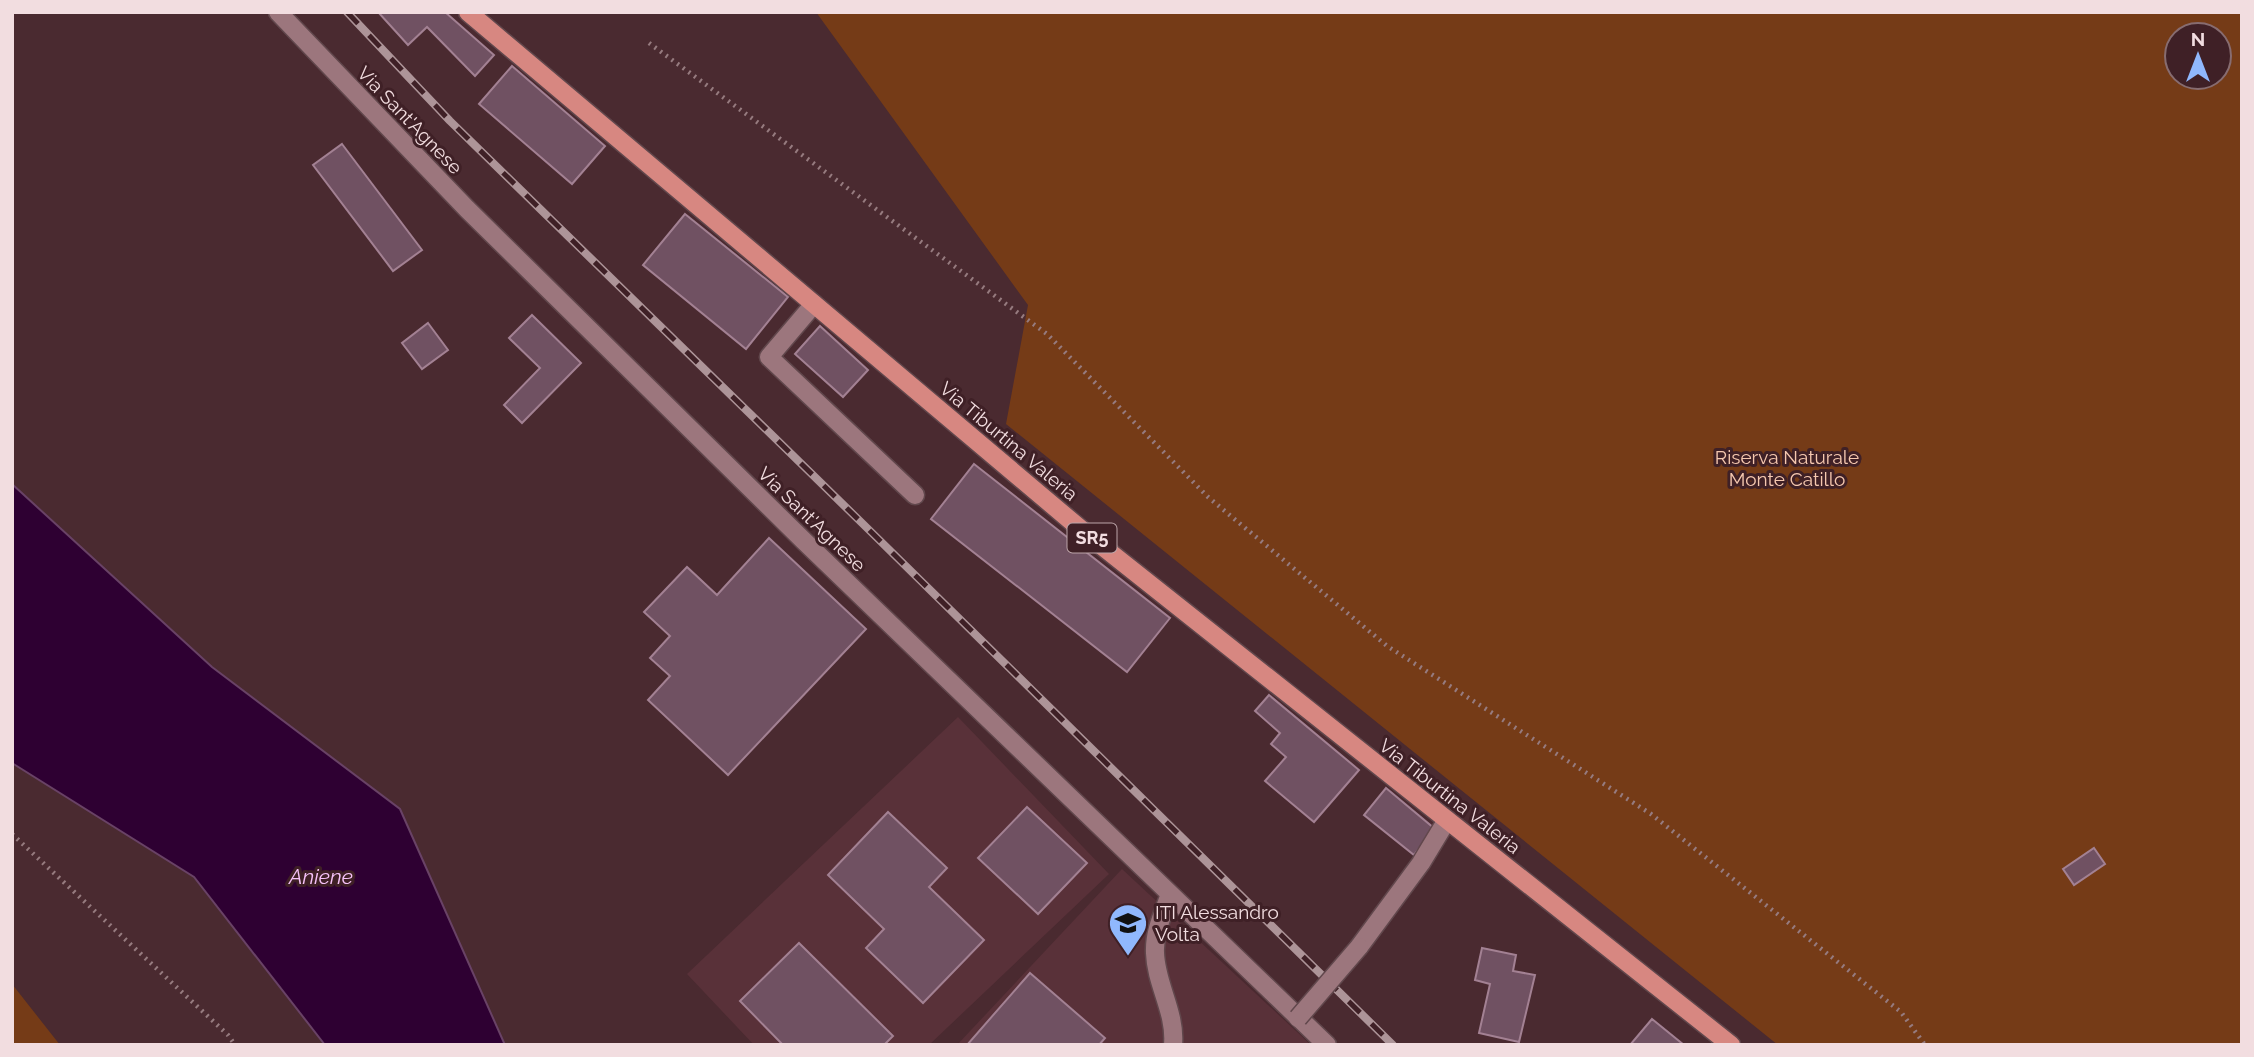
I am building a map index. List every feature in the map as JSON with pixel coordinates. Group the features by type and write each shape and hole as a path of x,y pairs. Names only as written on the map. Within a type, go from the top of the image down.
{"main road":[{"name":"Via Tiburtina Valeria","path":"468,12 1083,531 1731,1045"}],"street":[{"name":"Via Sant'Agnese","path":"278,12 467,209 803,540 1327,1045"},
{"path":"814,304 769,357 915,495"},
{"path":"1298,1018 1359,947 1421,863 1447,820"},
{"path":"1170,894 1158,926 1155,953 1171,1013 1173,1045"}],"path":[{"path":"649,43 1047,334 1208,497 1387,646 1651,814 1900,1012 1925,1045"},
{"path":"12,834 228,1035 235,1045"}],"shaded area":[{"path":"958,717 1109,874 929,1045 754,1045 687,974"},
{"name":"ITI Alessandro Volta","path":"1122,869 1311,1045 957,1045"}],"green space":[{"name":"Riserva Naturale Monte Catillo","path":"816,12 2242,12 2242,1045 1778,1045 1006,424 1028,305"},
{"path":"12,984 60,1045 12,1045"}],"water":[{"name":"Aniene","path":"12,484 212,667 400,809 505,1045 325,1045 194,877 12,763"}],"building":[{"path":"378,12 445,12 494,55 475,76 427,27 408,45"},
{"path":"512,66 605,146 572,184 479,104"},
{"path":"342,144 422,250 393,271 313,165"},
{"path":"685,214 788,297 746,349 643,265"},
{"path":"532,315 581,363 522,423 504,405 540,368 509,338"},
{"path":"428,323 448,350 422,369 402,343"},
{"path":"820,326 868,370 843,397 795,354"},
{"path":"974,464 1170,618 1127,672 931,519"},
{"path":"769,538 866,629 728,775 648,700 670,676 650,658 670,636 644,612 687,567 717,595"},
{"path":"1269,695 1359,770 1314,822 1265,781 1286,757 1271,744 1280,733 1255,711"},
{"path":"1386,788 1435,829 1414,855 1364,815"},
{"path":"1027,807 1087,863 1038,914 978,858"},
{"path":"888,812 947,868 929,887 984,940 923,1003 866,948 884,929 828,875"},
{"path":"2094,848 2105,864 2074,885 2063,869"},
{"path":"799,943 893,1036 884,1045 783,1045 740,1001"},
{"path":"1482,948 1516,955 1513,971 1535,975 1519,1042 1479,1033 1490,984 1475,980"},
{"path":"1030,973 1105,1038 1099,1045 967,1045"},
{"path":"1652,1019 1684,1045 1630,1045"}],"railway":[{"path":"347,12 450,121 1393,1045"}],"place":[{"name":"ITI Alessandro Volta","path":"1128,957"}]}
